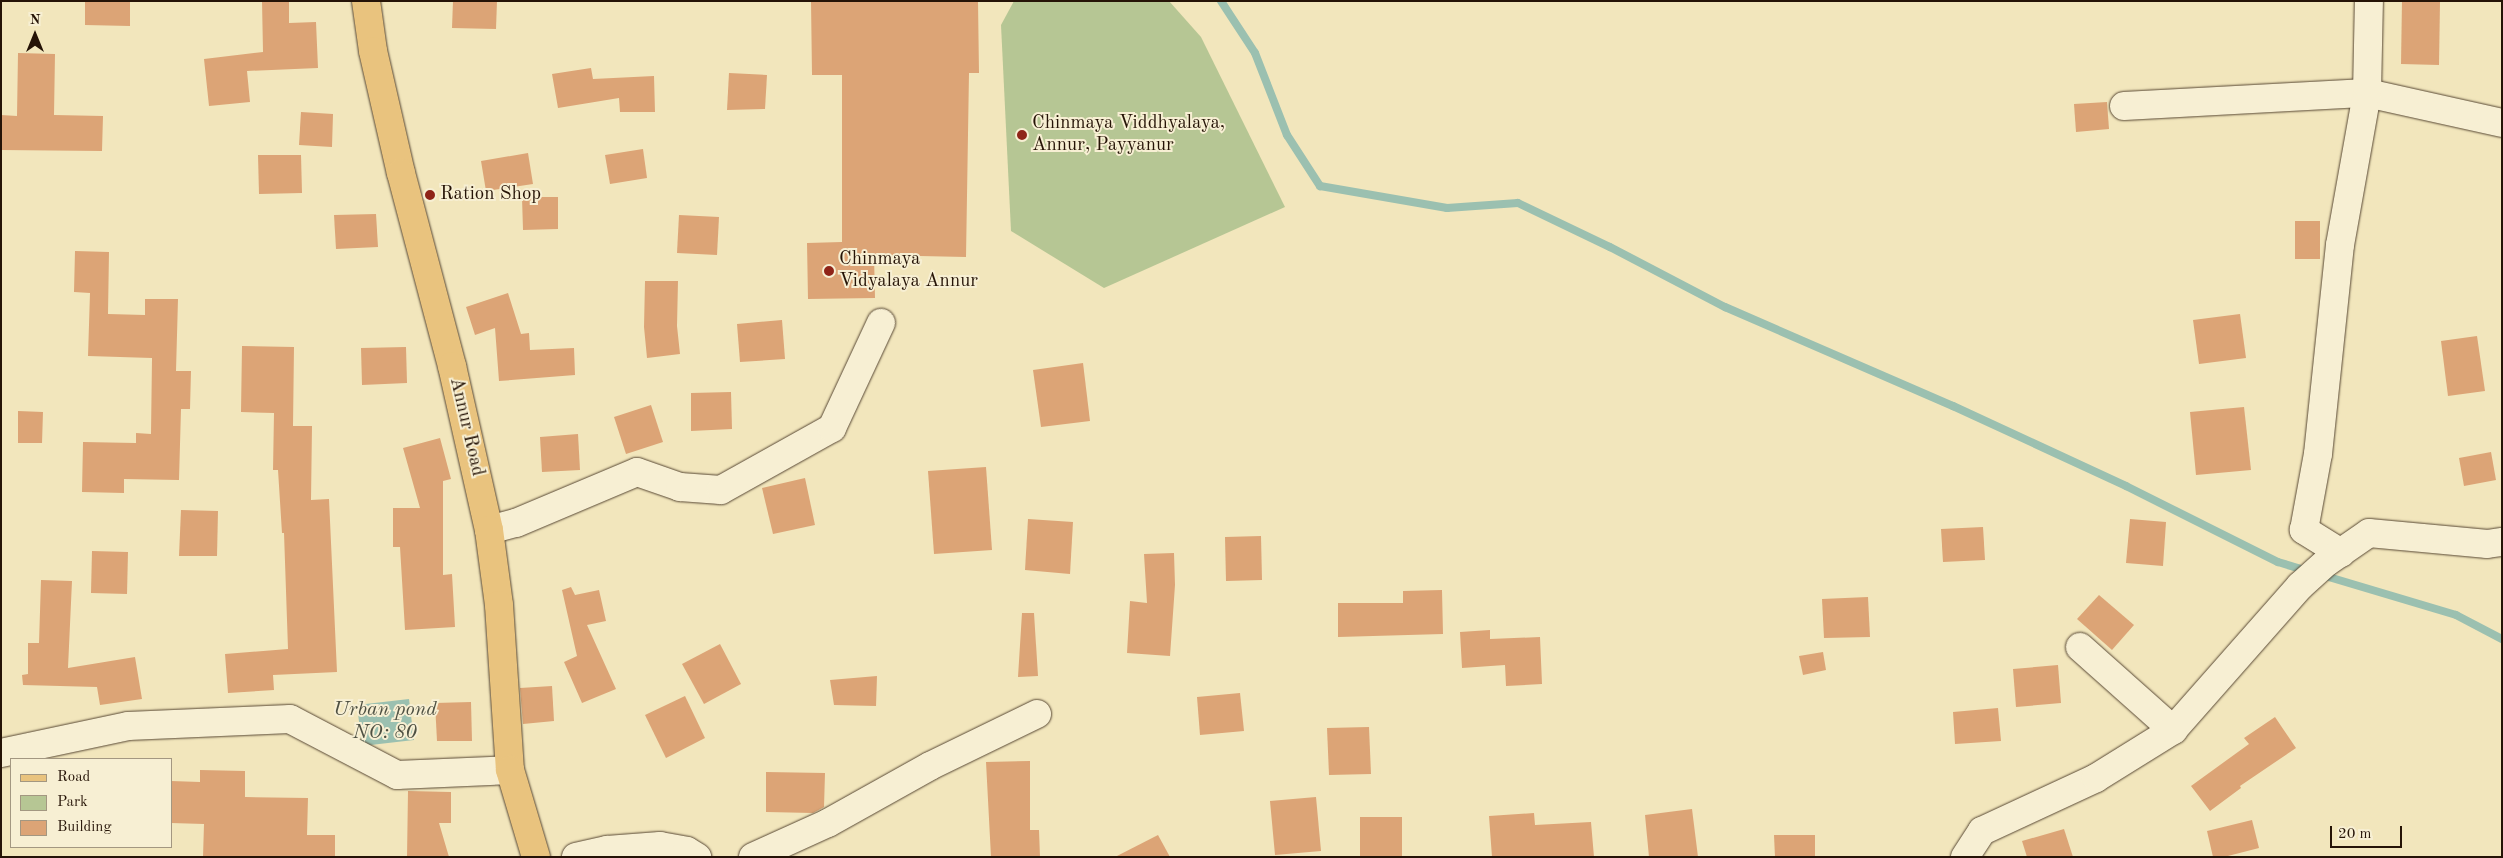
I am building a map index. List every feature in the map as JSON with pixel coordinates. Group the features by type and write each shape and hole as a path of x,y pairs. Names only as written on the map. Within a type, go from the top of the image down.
{"main road":[{"name":"Annur Road","path":"366,1 373,51 401,173 452,366 489,530 499,606 510,770 536,857"}],"street":[{"path":"2334,558 2304,530 2318,454 2340,245 2366,93 2369,1"},
{"path":"2124,106 2366,93 2502,123"},
{"path":"489,530 516,523 637,472 680,487 721,490 832,428 881,323"},
{"path":"1965,857 1982,831 2096,778 2173,730 2300,586 2369,533 2487,544 2502,542"},
{"path":"2080,647 2173,730"},
{"path":"753,857 828,823 930,766 1037,714"},
{"path":"1,753 128,726 290,719 396,775 510,770"},
{"path":"576,857 607,850 660,846 687,851 696,857"}],"green space":[{"path":"1014,1 1169,1 1201,37 1285,207 1104,288 1011,231 1001,25"}],"water":[{"name":"Urban pond NO: 80","path":"409,699 414,740 362,746 357,705"}],"building":[{"path":"85,1 130,1 130,26 85,25"},
{"path":"262,1 289,1 289,23 316,22 318,68 247,71 250,102 209,106 204,59 263,52"},
{"path":"453,1 497,1 496,29 452,28"},
{"path":"811,1 978,1 979,73 969,73 966,257 874,255 875,298 808,299 807,243 842,242 842,75 812,75"},
{"path":"2402,1 2440,1 2439,65 2401,64"},
{"path":"18,53 55,54 54,115 103,116 102,151 1,150 1,115 17,116"},
{"path":"591,68 593,79 654,76 655,112 620,112 619,98 558,108 552,74"},
{"path":"729,73 767,75 765,109 727,110"},
{"path":"2107,102 2109,129 2076,132 2074,104"},
{"path":"301,112 333,114 332,147 299,145"},
{"path":"643,149 647,178 610,184 605,155"},
{"path":"528,153 533,184 486,191 481,161"},
{"path":"258,155 301,155 302,193 259,194"},
{"path":"522,197 558,197 558,229 523,230"},
{"path":"376,214 378,247 336,249 334,215"},
{"path":"679,215 719,217 717,255 677,253"},
{"path":"2295,221 2320,221 2320,259 2295,259"},
{"path":"75,251 109,252 108,314 145,315 145,299 178,299 176,371 191,371 190,409 181,409 179,480 124,479 124,493 82,492 83,442 136,443 136,433 151,434 152,358 88,356 90,293 74,292"},
{"path":"645,281 678,281 677,326 680,354 647,358 644,327"},
{"path":"508,293 521,334 529,333 530,350 574,348 575,375 499,381 495,328 475,335 466,307"},
{"path":"2240,314 2246,358 2199,364 2193,320"},
{"path":"782,320 785,359 740,362 737,324"},
{"path":"2477,336 2485,391 2448,396 2441,341"},
{"path":"242,346 294,347 293,426 312,426 311,500 329,499 337,672 273,675 274,690 228,693 225,654 288,649 284,533 282,533 278,470 273,470 274,413 241,412"},
{"path":"406,347 407,383 362,385 361,348"},
{"path":"1083,363 1090,421 1041,427 1033,370"},
{"path":"731,392 732,429 691,431 691,393"},
{"path":"651,405 663,442 626,454 614,417"},
{"path":"2244,407 2251,470 2196,475 2190,412"},
{"path":"18,411 43,412 42,443 18,443"},
{"path":"578,434 580,470 542,472 540,437"},
{"path":"440,438 451,479 443,481 443,575 452,574 455,627 405,630 400,547 393,547 393,508 420,508 403,448"},
{"path":"2491,452 2496,480 2464,486 2459,458"},
{"path":"986,467 992,550 934,554 928,471"},
{"path":"805,478 815,525 773,534 762,488"},
{"path":"181,510 218,511 217,556 179,556"},
{"path":"1028,519 1073,522 1070,574 1025,570"},
{"path":"2130,519 2166,522 2163,566 2126,563"},
{"path":"1983,527 1985,560 1943,562 1941,529"},
{"path":"1261,536 1262,580 1226,581 1225,537"},
{"path":"92,551 128,552 127,594 91,593"},
{"path":"1174,553 1175,585 1170,656 1127,653 1130,601 1147,603 1144,554"},
{"path":"41,580 72,581 68,668 135,657 142,699 100,705 97,687 23,685 22,675 28,674 28,643 39,643"},
{"path":"571,587 575,595 599,590 606,621 587,625 616,689 582,703 564,662 577,656 562,590"},
{"path":"1442,590 1443,634 1338,637 1338,603 1403,603 1403,591"},
{"path":"2099,595 2134,625 2112,650 2077,619"},
{"path":"1868,597 1870,637 1824,638 1822,599"},
{"path":"1022,613 1034,613 1038,676 1018,677"},
{"path":"1490,630 1490,639 1540,637 1542,684 1506,686 1505,665 1462,668 1460,632"},
{"path":"720,644 741,684 704,704 682,664"},
{"path":"1823,652 1826,670 1803,675 1799,656"},
{"path":"2058,665 2061,703 2016,707 2013,669"},
{"path":"877,676 876,706 834,705 830,680"},
{"path":"552,686 554,721 523,724 520,688"},
{"path":"1240,693 1244,731 1200,735 1197,697"},
{"path":"685,696 705,738 666,758 645,715"},
{"path":"471,702 472,741 437,741 435,703"},
{"path":"1998,708 2001,741 1955,744 1953,712"},
{"path":"2275,717 2296,748 2240,786 2241,788 2210,811 2191,786 2249,744 2244,738"},
{"path":"1369,727 1371,774 1329,775 1327,728"},
{"path":"1030,761 1030,830 1039,830 1040,857 991,857 986,762"},
{"path":"200,770 245,771 245,797 308,798 307,835 335,835 335,857 203,857 204,824 172,823 172,781 200,782"},
{"path":"766,772 825,773 824,807 813,813 766,812"},
{"path":"408,791 451,792 451,823 439,823 449,857 407,857"},
{"path":"1316,797 1321,851 1275,855 1270,801"},
{"path":"1692,809 1698,857 1649,857 1645,815"},
{"path":"1534,813 1535,825 1591,822 1594,857 1492,857 1489,816"},
{"path":"1360,817 1402,817 1402,857 1360,857"},
{"path":"2252,820 2259,848 2224,857 2213,857 2207,831"},
{"path":"2064,829 2073,857 2027,857 2022,841"},
{"path":"1158,835 1170,857 1115,857"},
{"path":"1774,835 1815,835 1815,857 1775,857"}],"waterway":[{"path":"1221,1 1255,53 1287,135 1320,186 1447,208 1518,203 1610,247 1725,307 1953,406 2126,486 2278,562 2308,571"},
{"path":"2322,575 2456,615 2502,639"}],"place":[{"name":"Chinmaya Viddhyalaya, Annur, Payyanur","path":"1022,135"},
{"name":"Ration Shop","path":"430,195"},
{"name":"Chinmaya Vidyalaya Annur","path":"829,271"}]}
